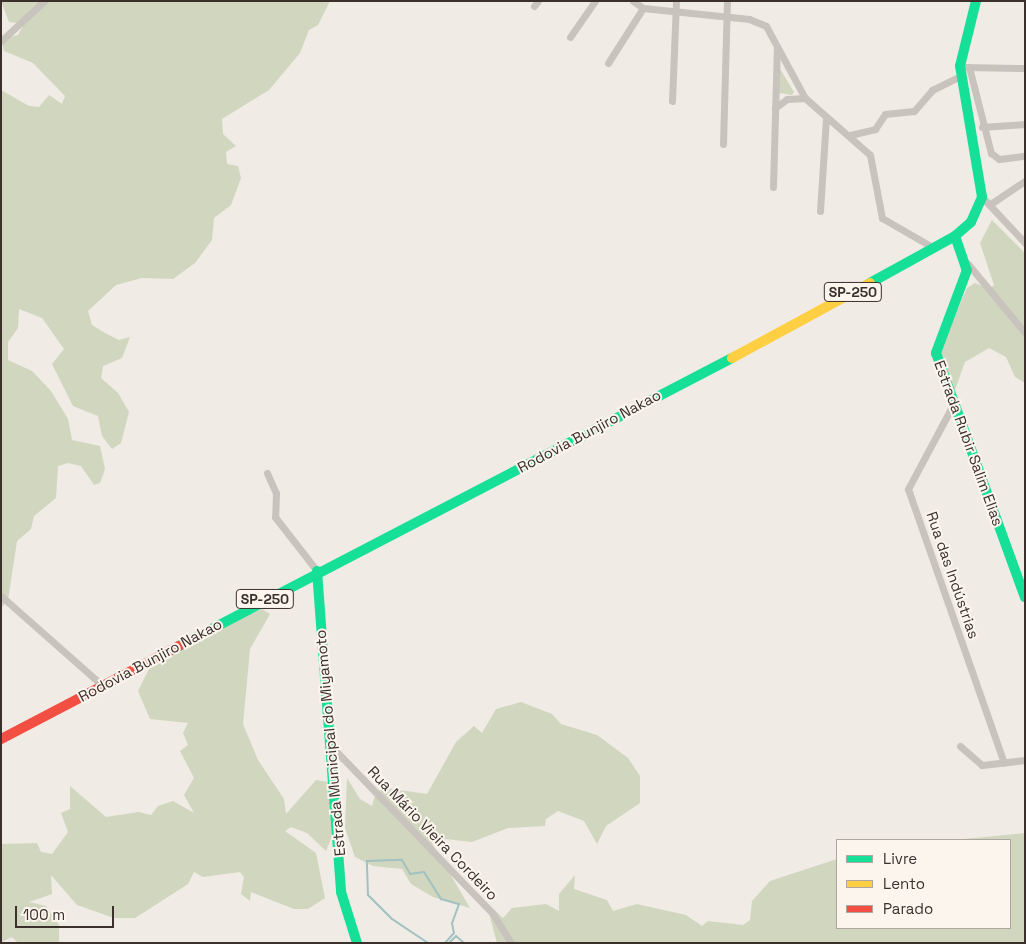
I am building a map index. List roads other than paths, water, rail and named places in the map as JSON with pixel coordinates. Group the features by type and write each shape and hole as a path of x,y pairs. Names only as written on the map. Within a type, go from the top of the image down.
{"main road":[{"path":"976,1 963,70 968,134 987,200"},
{"name":"Rodovia Bunjiro Nakao","path":"1,739 317,571 766,340 955,236 971,222 987,200"},
{"path":"955,236 968,264"},
{"name":"Estrada Rubir Salim Elias","path":"968,264 936,347 1025,597"},
{"name":"Estrada Municipal do Miyamoto","path":"317,571 341,892 357,943"}],"street":[{"path":"1,41 44,1"},
{"path":"570,37 595,1"},
{"path":"633,1 643,8 726,16 758,22 778,43 786,68 806,98 826,117 850,135 874,162 882,218 934,248"},
{"path":"672,101 676,1"},
{"path":"723,144 727,1"},
{"path":"608,63 643,8"},
{"path":"773,187 778,43"},
{"path":"963,70 1025,68"},
{"path":"963,70 982,127 995,158 1025,156"},
{"path":"850,135 875,129 885,114 914,110 932,90 954,83 963,70"},
{"path":"775,108 787,99 806,98"},
{"path":"820,211 826,117"},
{"path":"982,127 1025,124"},
{"path":"1025,181 987,200 1025,243"},
{"path":"968,264 1025,333"},
{"name":"Rua das Indústrias","path":"955,401 908,489 1004,763"},
{"path":"267,473 276,493 275,517 317,571"},
{"path":"1,596 102,685"},
{"name":"Rua Mário Vieira Cordeiro","path":"331,746 493,914 511,943"},
{"path":"960,746 982,765 1025,760"}],"waterway":[{"path":"428,943 392,919 368,895 367,861 402,860 410,874 424,872 441,899 459,904 452,923 454,933 445,943"},
{"path":"449,943 456,936 464,943"}]}
